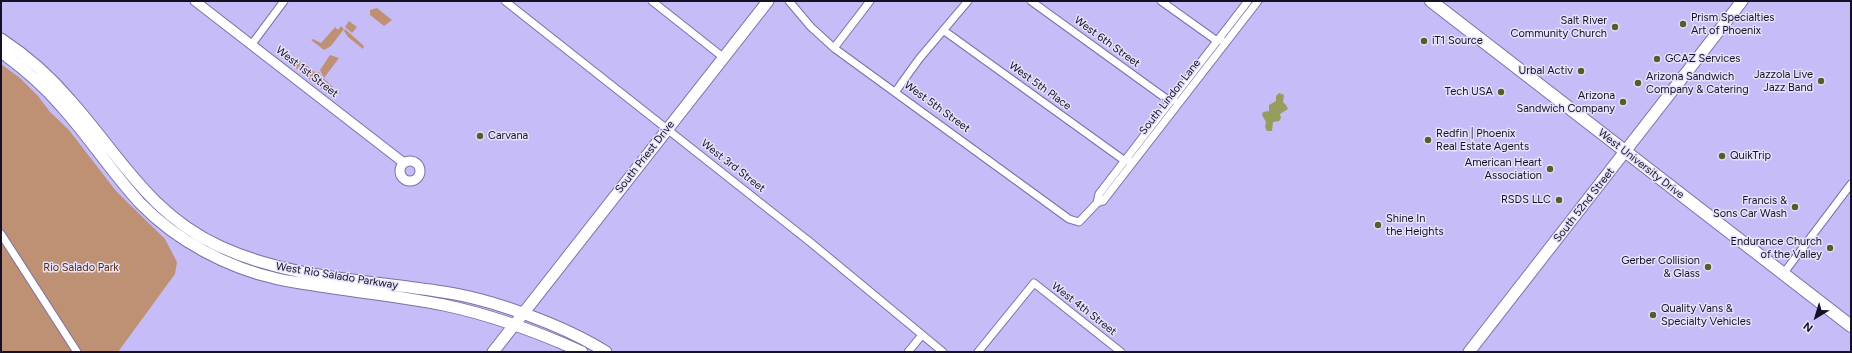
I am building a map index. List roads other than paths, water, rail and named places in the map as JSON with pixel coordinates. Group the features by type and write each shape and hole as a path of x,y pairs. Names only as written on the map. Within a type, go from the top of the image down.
{"main road":[{"name":"South Priest Drive","path":"493,352 768,1"},
{"name":"West University Drive","path":"1431,1 1851,326"},
{"name":"South 52nd Street","path":"1469,352 1742,1"},
{"name":"West Rio Salado Parkway","path":"1,39 38,67 67,104 151,198 180,223 218,246 248,258 282,268 368,282 444,292 486,302 576,335 606,352"},
{"name":"West Rio Salado Parkway","path":"1,52 67,104 110,168 142,204 174,232 217,257 234,265 271,277 442,305 485,315 582,352"}],"street":[{"name":"West 1st Street","path":"195,1 404,163"},
{"path":"252,44 284,1"},
{"name":"West 3rd Street","path":"505,1 810,242 943,352"},
{"path":"652,1 724,58"},
{"name":"West 5th Street","path":"789,1 811,27 834,48 896,91 1069,219 1079,222"},
{"path":"834,48 870,1"},
{"path":"896,91 943,30 968,1"},
{"name":"West 6th Street","path":"1031,1 1170,101"},
{"path":"1161,1 1217,41 1235,30"},
{"name":"South Lindon Lane","path":"1097,203 1098,197 1248,1"},
{"path":"1247,15 1248,8 1253,1"},
{"name":"South Lindon Lane","path":"1079,222 1097,203 1104,201 1258,1"},
{"name":"West 5th Place","path":"943,30 1125,161"},
{"path":"1170,101 1190,89"},
{"path":"1125,161 1145,147"},
{"path":"1783,274 1851,184"},
{"path":"1,234 77,352"},
{"name":"West 4th Street","path":"978,352 1034,283 1121,352"},
{"path":"908,352 922,336"}],"place":[{"name":"Prism Specialties Art of Phoenix","path":"1683,24"},
{"name":"Salt River Community Church","path":"1615,27"},
{"name":"iT1 Source","path":"1424,41"},
{"name":"GCAZ Services","path":"1657,59"},
{"name":"Urbal Activ","path":"1581,71"},
{"name":"Jazzola Live Jazz Band","path":"1821,81"},
{"name":"Arizona Sandwich Company & Catering","path":"1638,83"},
{"name":"Tech USA","path":"1501,92"},
{"name":"Arizona Sandwich Company","path":"1623,102"},
{"name":"Carvana","path":"480,136"},
{"name":"Redfin | Phoenix Real Estate Agents","path":"1428,140"},
{"name":"QuikTrip","path":"1722,156"},
{"name":"American Heart Association","path":"1550,169"},
{"name":"RSDS LLC","path":"1559,200"},
{"name":"Francis & Sons Car Wash","path":"1795,207"},
{"name":"Shine In the Heights","path":"1378,225"},
{"name":"Endurance Church of the Valley","path":"1830,248"},
{"name":"Gerber Collision & Glass","path":"1708,267"},
{"name":"Quality Vans & Specialty Vehicles","path":"1653,315"}],"park label":[{"name":"Rio Salado Park","path":"81,268"}]}
